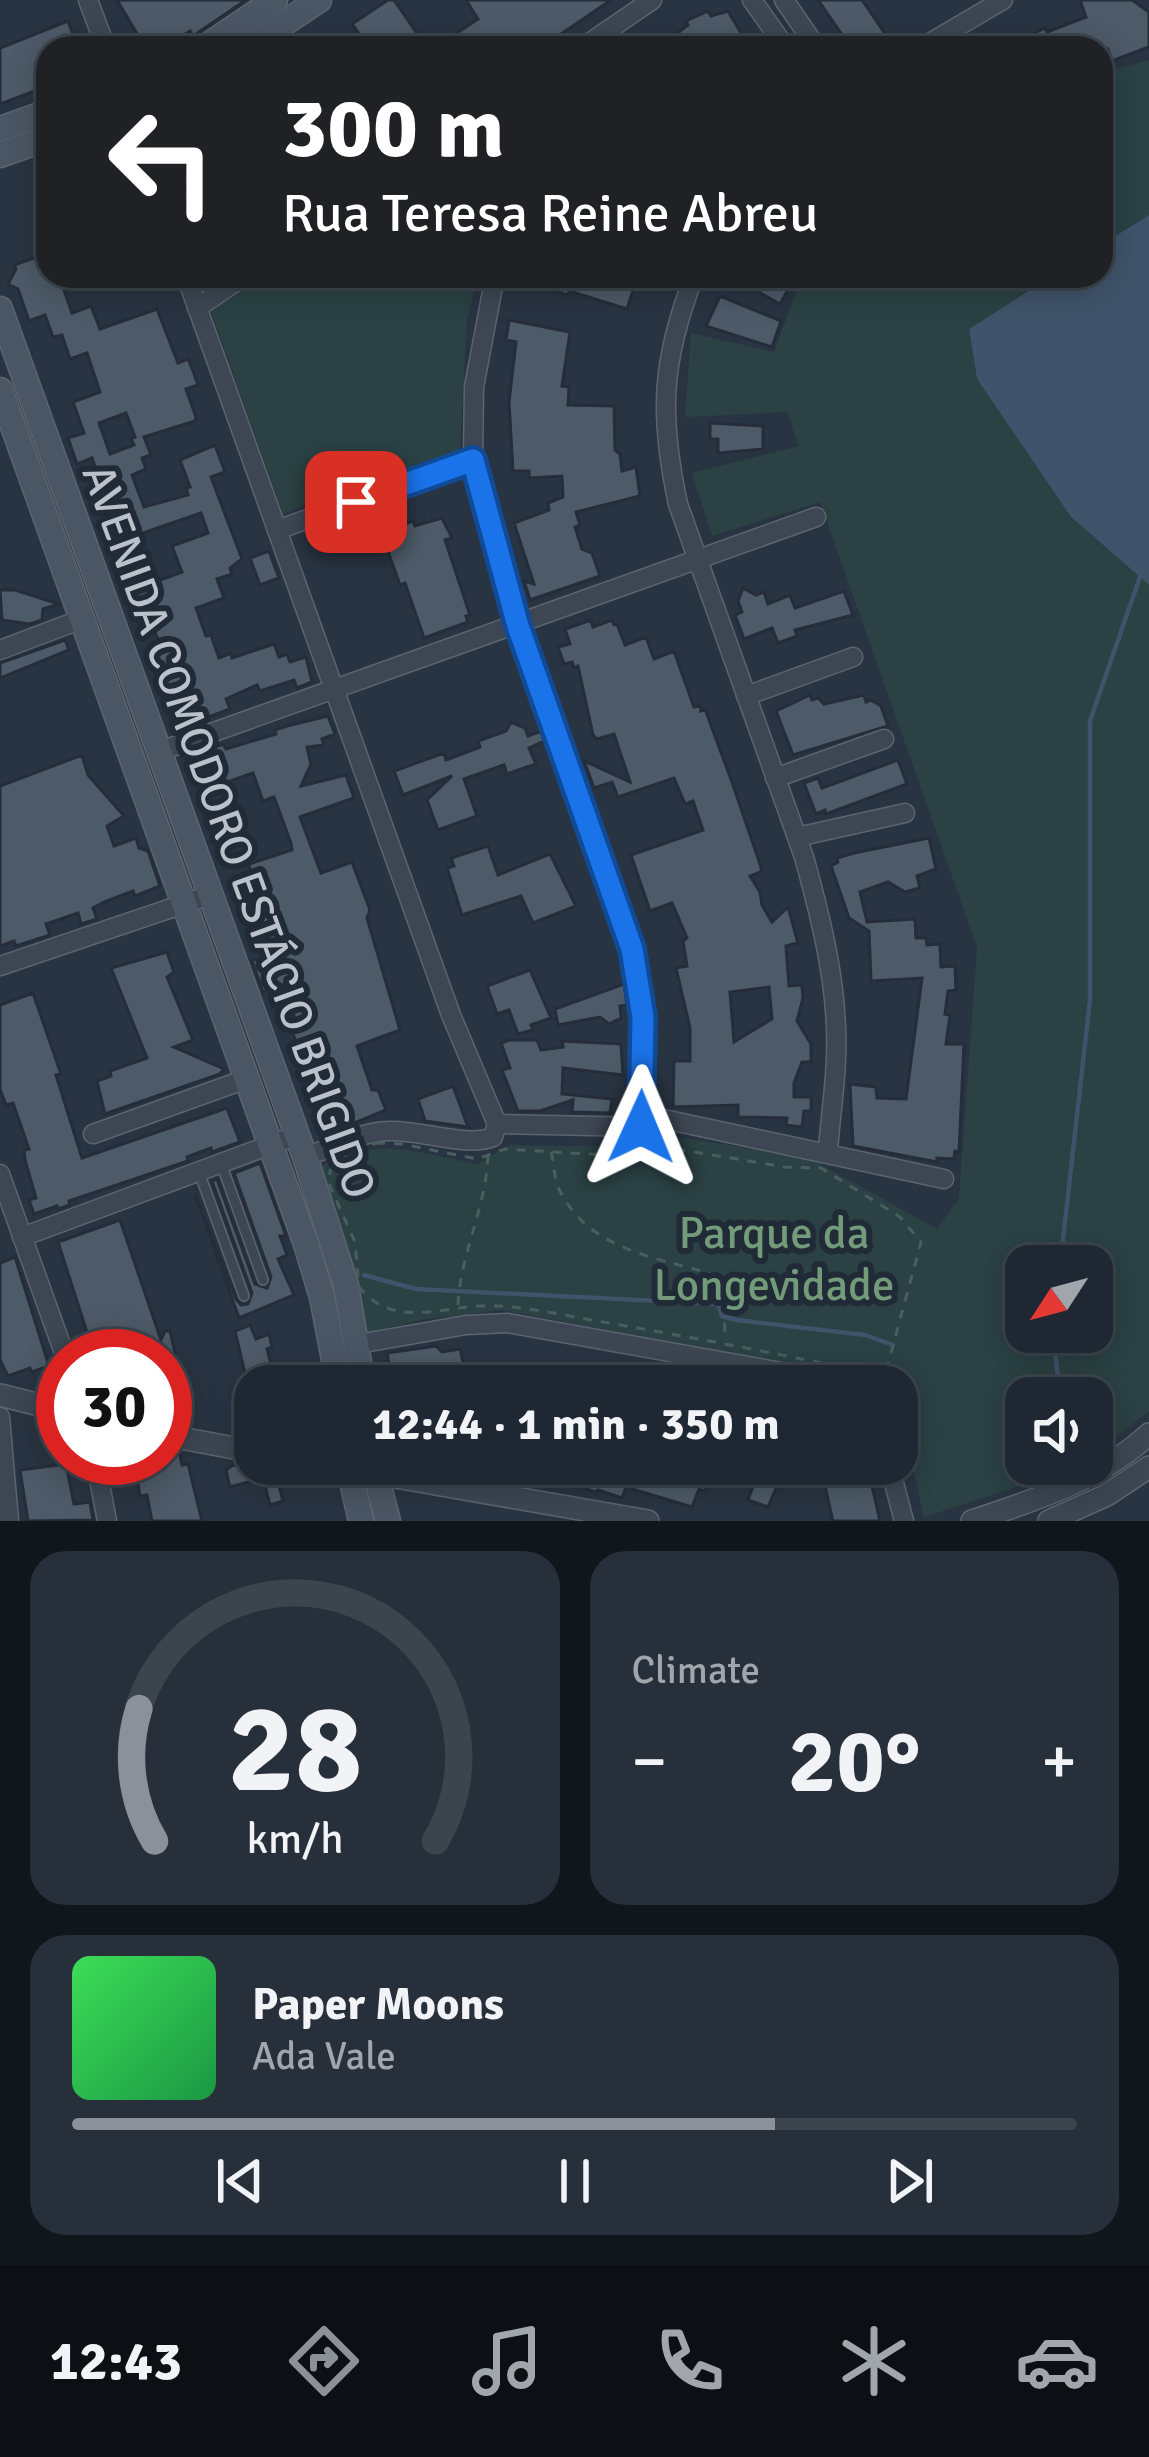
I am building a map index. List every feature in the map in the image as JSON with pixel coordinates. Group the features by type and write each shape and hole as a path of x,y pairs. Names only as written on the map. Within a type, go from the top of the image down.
{"main road":[{"path":"244,36 275,0"},
{"path":"250,36 319,0"},
{"path":"0,130 36,116"},
{"path":"0,154 36,141"},
{"name":"AVENIDA COMODORO ESTÁCIO BRIGIDO","path":"0,309 10,404 82,619 272,1144 322,1297 335,1365"},
{"name":"AVENIDA COMODORO ESTÁCIO BRIGIDO","path":"10,404 158,752 301,1146 346,1285 360,1365"},
{"path":"361,1485 361,1521"},
{"path":"370,1485 388,1521"}],"street":[{"path":"88,0 102,36"},
{"path":"601,36 652,0"},
{"path":"752,0 778,36"},
{"path":"784,0 809,36"},
{"path":"942,36 1004,0"},
{"path":"22,1237 272,1144 301,1146 385,1131 422,1132 479,1143 493,1137 497,1124 451,1015 190,288"},
{"path":"197,308 226,288"},
{"path":"493,288 474,387 473,460 518,626 632,949 643,1017 641,1127"},
{"path":"690,288 663,399 665,443 678,504 797,837 820,916 836,1055 828,1151"},
{"path":"278,530 473,460"},
{"path":"158,752 816,517"},
{"path":"0,650 82,619"},
{"path":"746,696 853,657"},
{"path":"775,778 884,739"},
{"path":"797,837 905,813"},
{"path":"0,966 210,896"},
{"path":"93,1134 248,1078"},
{"path":"497,1124 641,1127 659,1118 944,1179"},
{"path":"0,1174 55,1329"},
{"path":"358,1344 466,1324 508,1323 742,1365"},
{"path":"0,1395 36,1405"},
{"path":"0,1417 9,1521"},
{"path":"972,1521 1071,1485 1104,1468 1149,1434"},
{"path":"192,1441 234,1448"},
{"path":"1048,1521 1107,1495 1149,1467"},
{"path":"100,1485 107,1521"},
{"path":"453,1485 648,1521"},
{"path":"895,1485 904,1521"}],"lane":[{"path":"220,1163 263,1280"},
{"path":"199,1171 244,1296"}],"path":[{"path":"376,1143 477,1160 488,1156 505,1149 621,1156 652,1144 785,1167 821,1168 900,1217 921,1242 888,1364 878,1372 497,1305 458,1306 413,1315 384,1308 368,1297 359,1287 355,1242 330,1186 330,1171 348,1155 376,1143"},
{"path":"551,1152 559,1188 595,1234 626,1251 709,1273 724,1299 724,1343"},
{"path":"458,1306 459,1280 476,1232 488,1156"}],"green space":[{"path":"1149,60 1149,215 1113,238 1113,70"},
{"path":"245,288 475,288 467,319 460,449 283,514 211,311"},
{"name":"Parque da Longevidade","path":"798,288 1033,288 969,329 977,379 1071,517 1149,585 1149,1411 1113,1439 1113,1377 1005,1377 1005,1485 1023,1485 924,1517 917,1485 918,1365 776,1365 501,1310 421,1320 363,1334 318,1168 339,1157 378,1149 478,1164 510,1145 635,1147 659,1135 809,1158 937,1229 959,1198 977,947 820,502 712,536 692,473 798,446 788,412 685,417 691,333 774,352"}],"water":[{"path":"1149,215 1149,585 1071,517 977,379 969,329 1033,288 1113,288 1113,238"}],"building":[{"path":"117,0 246,0 193,36 190,31 182,36 138,36"},
{"path":"394,0 419,36 361,36 352,24"},
{"path":"466,0 611,0 558,36 452,36 478,19"},
{"path":"818,0 862,0 887,36 843,36"},
{"path":"1080,0 1132,0 1149,12 1149,47 1113,61 1113,36 1028,36 1086,17"},
{"path":"708,11 711,16 728,11 743,36 674,36 688,25 686,21"},
{"path":"68,21 74,36 36,36 36,90 0,104 0,48"},
{"path":"36,257 36,288 63,288 72,313 91,306 100,329 157,309 178,363 188,359 193,371 198,385 186,389 196,417 144,437 151,455 142,458 146,469 132,475 144,507 188,495 186,488 190,487 180,460 215,445 225,472 211,477 242,559 230,568 232,574 217,579 224,598 196,608 206,636 211,635 219,658 274,644 279,657 287,654 290,662 306,657 312,682 297,688 294,680 260,691 257,685 226,699 230,709 174,730 160,692 166,690 154,655 163,652 151,622 139,626 117,567 146,556 155,582 182,572 172,546 208,533 201,513 117,542 95,488 102,486 92,458 77,464 68,438 84,433 73,402 100,392 87,353 70,359 62,335 53,337 45,315 29,321 18,289 8,284 14,265","holes":["126,413 135,437 131,439 134,445 110,454 99,423"]},
{"path":"548,288 634,288 627,309 569,291 568,295"},
{"path":"751,288 789,288 780,304"},
{"path":"720,296 781,321 772,347 706,326"},
{"path":"509,320 570,332 562,386 569,387 568,405 614,406 615,450 622,471 636,467 640,496 576,512 582,549 592,553 600,576 530,600 524,581 534,584 514,523 549,510 548,503 563,497 562,476 529,478 529,471 513,471 509,402 516,342 506,340"},
{"path":"710,423 763,426 763,449 718,453 718,439 710,439"},
{"path":"442,518 452,538 445,540 470,615 468,622 424,638 381,532"},
{"path":"269,551 279,578 260,585 250,558"},
{"path":"743,588 756,595 764,592 768,604 790,595 795,608 844,591 853,615 795,630 797,636 778,643 772,628 744,639 735,615 742,612 738,601"},
{"path":"0,590 59,604 43,609 42,620 30,624 2,620"},
{"path":"591,620 593,627 612,620 625,645 646,637 654,659 674,651 694,707 705,709 761,867 761,872 750,876 772,922 788,907 798,943 786,946 789,986 802,985 797,1021 811,1044 811,1062 802,1062 794,1083 794,1097 811,1097 811,1111 804,1111 802,1127 786,1125 787,1118 738,1117 738,1105 673,1107 674,1061 690,1061 690,1028 676,968 687,966 683,941 687,938 672,903 650,911 631,855 703,830 693,801 685,804 674,778 618,797 612,782 594,788 584,761 630,782 614,734 597,739 593,735 578,666 564,664 558,647 570,644 565,629","holes":["769,987 772,1019 734,1042 730,992"]},
{"path":"65,640 69,650 0,678 0,663"},
{"path":"810,695 824,704 864,695 866,702 881,706 888,726 793,755 776,711"},
{"path":"328,716 335,734 322,739 324,745 307,747 311,764 301,786 346,775 354,798 300,817 321,873 352,862 370,910 367,918 400,1030 357,1046 372,1090 378,1090 386,1110 323,1136 313,1114 327,1109 309,1057 297,1066 291,1049 298,1047 288,1020 295,1018 283,985 263,992 252,961 273,953 246,889 253,887 249,864 292,850 291,843 274,797 263,801 253,773 222,784 209,749 223,744 226,749"},
{"path":"511,722 525,728 528,736 541,731 544,741 529,748 536,764 507,774 504,765 464,779 477,816 438,830 427,800 452,776 403,795 394,771 444,753 446,760 480,747 478,741 506,731"},
{"path":"82,755 88,775 124,816 107,826 114,846 136,838 139,848 148,851 160,886 104,902 93,908 97,919 81,924 78,913 46,924 50,935 0,946 0,786"},
{"path":"898,760 907,784 816,814 804,783 818,778 822,788"},
{"path":"929,838 936,869 917,876 920,888 905,892 888,882 860,892 867,922 915,919 916,938 926,938 927,945 940,944 941,967 955,966 956,990 948,991 945,1014 950,1015 946,1044 964,1044 959,1152 955,1151 954,1159 937,1158 937,1162 853,1146 850,1084 876,1087 877,1098 906,1099 922,978 871,981 869,931 849,918 831,866 837,858 854,853"},
{"path":"488,846 498,875 550,854 576,906 533,923 521,896 462,915 447,868 454,866 451,858"},
{"path":"167,952 174,972 167,977 193,1040 174,1047 224,1069 105,1114 97,1081 111,1076 110,1071 147,1058 111,968"},
{"path":"530,970 551,1018 518,1034 509,1010 497,1014 487,986"},
{"path":"624,984 627,1005 620,1006 621,1018 609,1024 600,1017 558,1025 555,1009"},
{"path":"33,993 61,1074 56,1075 82,1158 227,1108 240,1142 212,1152 211,1148 187,1157 188,1161 69,1201 70,1205 34,1214 29,1200 36,1198 24,1150 29,1149 13,1103 6,1105 0,1089 0,1005"},
{"path":"537,1040 541,1050 563,1047 562,1041 621,1044 623,1075 563,1068 562,1094 612,1099 610,1113 572,1112 573,1100 540,1111 518,1111 502,1070 510,1068 501,1043"},
{"path":"453,1086 468,1127 425,1121 418,1099"},
{"path":"260,1163 286,1236 280,1236 287,1255 278,1259 294,1295 239,1318 195,1194 236,1299 241,1305 248,1304 252,1293 212,1181 217,1179 255,1284 267,1288 271,1277 234,1173"},
{"path":"120,1220 157,1329 86,1329 58,1242"},
{"path":"15,1257 37,1329 36,1371 32,1372 30,1368 8,1376 0,1360 0,1263"},
{"path":"250,1325 256,1339 269,1334 271,1365 243,1365 235,1331"},
{"path":"436,1346 442,1352 460,1349 464,1365 389,1365 387,1353"},
{"path":"234,1465 237,1485 230,1487 226,1470"},
{"path":"36,1468 36,1485 70,1485 74,1504 90,1502 93,1520 28,1521 20,1470"},
{"path":"192,1480 202,1521 152,1521 147,1495 140,1496 138,1485 192,1485"},
{"path":"265,1485 279,1485 283,1501 270,1505"},
{"path":"576,1485 707,1485 705,1491 699,1489 692,1507 626,1487 622,1498"},
{"path":"753,1485 777,1485 768,1507 748,1500"},
{"path":"825,1485 872,1485 880,1521 833,1521"}],"waterway":[{"path":"1062,1245 1090,1000 1090,721 1141,574"},
{"path":"364,1275 416,1289 718,1304 722,1316 737,1320 865,1335 893,1345"},
{"path":"1055,1353 1058,1377"}],"route":[{"path":"356,502 473,460 518,626 632,949 643,1017 641,1127"}]}
